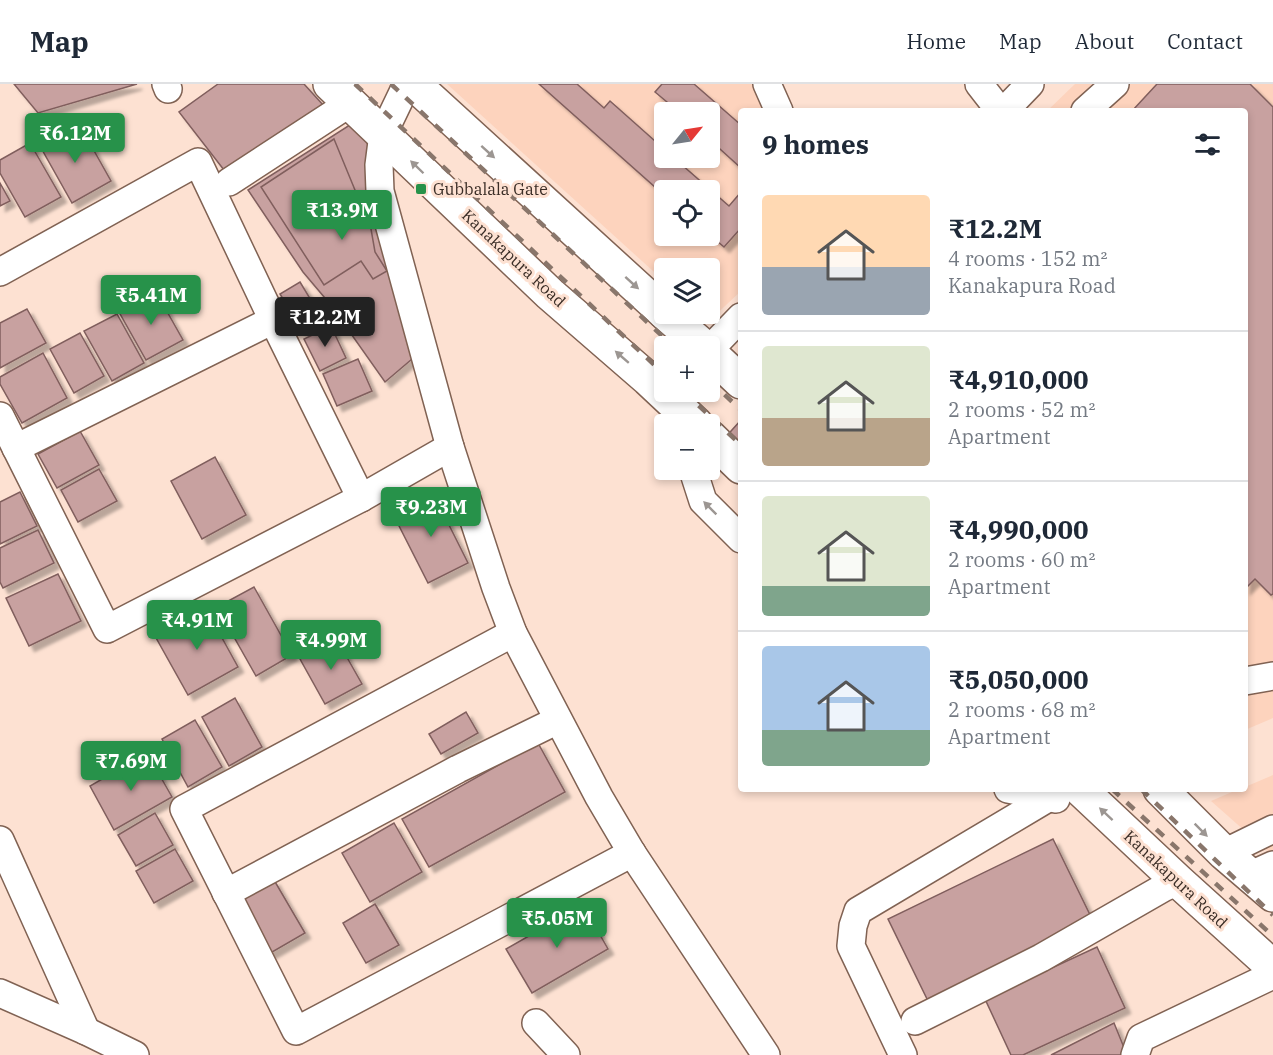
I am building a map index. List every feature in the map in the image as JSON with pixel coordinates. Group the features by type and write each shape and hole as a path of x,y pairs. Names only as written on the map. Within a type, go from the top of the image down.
{"highway":[{"path":"414,84 654,303"},
{"name":"Kanakapura Road","path":"340,93 550,294 685,414"},
{"path":"678,324 691,336"},
{"path":"720,361 738,379"},
{"path":"720,447 738,464"},
{"name":"Kanakapura Road","path":"1083,792 1273,967"},
{"path":"1163,792 1224,853 1266,878"}],"street":[{"path":"407,84 384,134 379,165 380,191 450,447 496,588 513,633 558,720 632,853 766,1055"},
{"path":"768,84 778,108"},
{"path":"979,84 999,108"},
{"path":"1005,108 1030,84"},
{"path":"1088,108 1114,84"},
{"path":"229,182 340,93"},
{"path":"0,272 198,162 273,321 361,498"},
{"path":"720,340 738,320"},
{"path":"16,448 273,321"},
{"path":"720,356 738,365"},
{"name":"Kanakapura Road","path":"648,380 668,414"},
{"path":"0,416 107,629 361,498 450,447"},
{"path":"696,480 703,501 738,536"},
{"path":"513,633 184,809 296,1031 632,853"},
{"path":"1248,680 1273,676"},
{"path":"226,893 458,769 558,720"},
{"name":"Kanakapura Road","path":"1021,792 1065,801 1076,792"},
{"path":"903,1055 851,946 853,926 858,911 1048,798"},
{"path":"1224,853 1273,829"},
{"path":"0,840 86,1031"},
{"path":"915,1021 1041,958 1178,881"},
{"path":"1136,1055 1141,1038 1273,975"},
{"path":"0,993 135,1055"},
{"path":"536,1023 566,1055"}],"shaded area":[{"path":"447,84 754,84 765,108 738,108 738,294 720,311 720,258 654,258 654,272"},
{"path":"1075,84 1273,84 1273,718 1248,729 1248,108 1050,108"},
{"path":"1273,775 1273,856 1211,801 1232,792 1248,792 1248,786"}],"building":[{"path":"14,84 137,84 38,113"},
{"path":"218,84 304,84 324,106 224,170 179,112"},
{"path":"539,84 577,84 604,108 610,101 654,140 654,168 685,168 699,180 654,180 654,186"},
{"path":"662,84 694,84 715,102 667,102 655,92"},
{"path":"1157,84 1250,84 1273,107 1273,594 1271,595 1255,579 1248,586 1248,108 1135,108"},
{"path":"720,107 738,122 738,165 720,149"},
{"path":"356,121 365,134 372,159 412,359 385,382 330,304 303,272 248,190"},
{"path":"79,124 111,181 72,203 40,146"},
{"path":"334,139 371,229 375,252 387,271 373,279 361,261 324,285 261,187"},
{"path":"30,143 61,197 25,217 0,173 0,160"},
{"path":"0,183 10,201 0,206"},
{"path":"738,196 738,231 724,247 720,244 720,198 729,206"},
{"path":"300,282 323,320 303,332 280,294"},
{"path":"156,292 183,340 146,360 119,312"},
{"path":"27,309 46,343 0,368 0,323"},
{"path":"117,314 144,363 112,381 84,331"},
{"path":"331,326 346,358 320,371 304,339"},
{"path":"80,333 104,376 74,393 50,349"},
{"path":"43,353 67,398 22,423 0,384 0,377"},
{"path":"358,359 372,391 337,406 323,374"},
{"path":"738,423 738,474 720,458 720,443"},
{"path":"80,431 99,465 57,488 38,454"},
{"path":"215,457 246,515 202,539 171,481"},
{"path":"99,469 117,501 78,522 61,490"},
{"path":"20,492 37,526 0,544 0,502"},
{"path":"433,493 468,563 428,583 393,514"},
{"path":"38,530 54,563 3,588 0,582 0,548"},
{"path":"58,574 81,621 29,646 6,598"},
{"path":"254,587 292,655 256,676 217,607"},
{"path":"205,607 238,667 188,695 155,636"},
{"path":"336,638 362,684 325,704 300,659"},
{"path":"235,698 262,747 229,766 202,717"},
{"path":"466,712 478,733 441,754 429,734"},
{"path":"195,720 222,767 188,787 162,739"},
{"path":"538,743 565,792 429,867 402,819"},
{"path":"147,753 172,797 114,830 90,786"},
{"path":"155,813 173,845 136,866 118,835"},
{"path":"394,823 422,872 370,902 342,853"},
{"path":"1053,839 1094,923 929,1003 888,919"},
{"path":"175,849 193,881 154,903 136,871"},
{"path":"274,880 305,933 267,955 236,902"},
{"path":"375,904 399,945 366,963 343,923"},
{"path":"583,905 608,949 532,993 506,949"},
{"path":"1097,947 1125,1008 1023,1055 1011,1055 985,999"},
{"path":"1114,1023 1127,1055 1051,1055"}],"railway":[{"path":"355,84 654,365"},
{"path":"391,84 662,336"},
{"path":"720,390 738,407"},
{"path":"695,402 738,442"},
{"path":"1115,792 1273,936"},
{"path":"1144,792 1273,915"}],"place":[{"name":"Gubbalala Gate","path":"421,189"}]}
